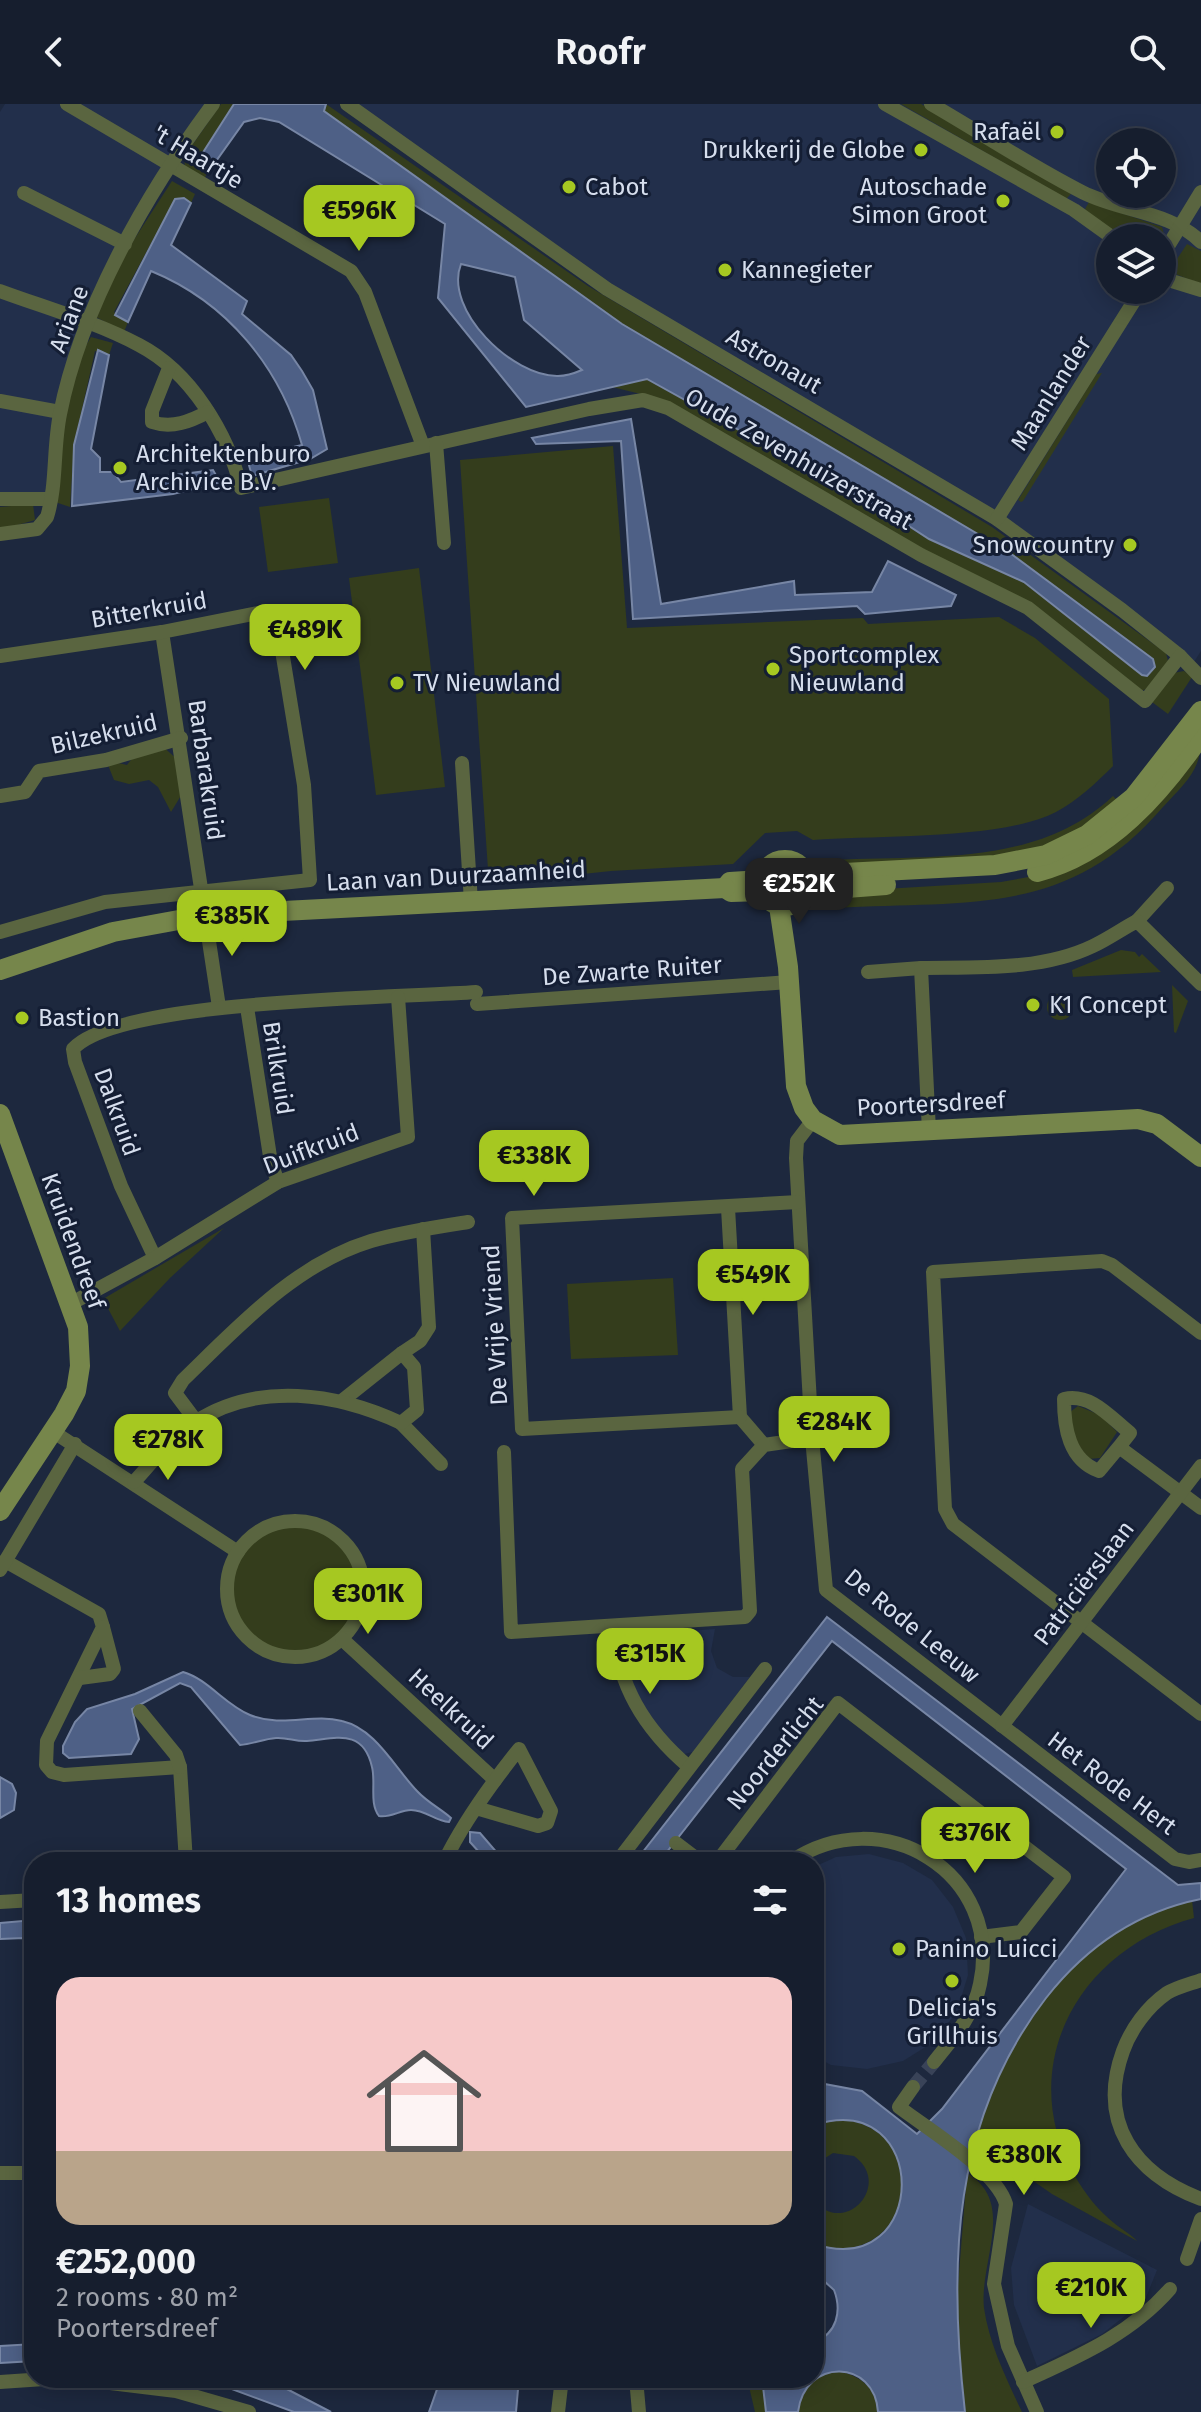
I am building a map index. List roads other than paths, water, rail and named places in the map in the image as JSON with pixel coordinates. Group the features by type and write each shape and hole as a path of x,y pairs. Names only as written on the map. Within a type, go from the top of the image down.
{"street":[{"name":"'t Haartje","path":"67,104 356,276 430,444 444,543"},
{"name":"Ariane","path":"0,534 43,525 50,499 60,412 86,324 125,244 213,104"},
{"name":"Astronaut","path":"347,104 607,289 997,519 1180,656 1201,678"},
{"path":"886,104 1074,210 1096,226"},
{"path":"931,104 1083,193 1180,225 1201,242"},
{"path":"1176,232 1201,192"},
{"path":"24,193 125,244"},
{"path":"1074,210 1083,193"},
{"path":"1176,282 1201,290"},
{"path":"0,291 141,346 169,368 208,412 190,421 163,426 152,422 152,411 169,368"},
{"name":"Maanlander","path":"997,519 1132,304"},
{"path":"0,401 60,412"},
{"name":"Oude Zevenhuizerstraat","path":"208,412 228,446 241,488 589,409 637,401 654,402 921,555 1028,608 1145,701 1180,656"},
{"path":"0,499 50,499"},
{"name":"Bitterkruid","path":"0,656 162,632 268,611 276,614 304,785 310,880 201,892"},
{"name":"Barbarakruid","path":"162,632 181,738 206,915"},
{"name":"Astronaut","path":"1180,656 1201,664"},
{"path":"796,894 1046,855 1087,835 1134,797 1201,711"},
{"path":"813,1120 804,1108 796,1086 789,975 796,894 797,863 782,859 766,868 762,886 796,894 1004,878 1065,862 1107,838 1152,798 1201,735"},
{"name":"Bilzekruid","path":"0,796 25,792 39,771 122,756 181,738"},
{"path":"462,763 471,902"},
{"name":"Laan van Duurzaamheid","path":"2,968 113,932 206,915 725,888 730,882 762,886"},
{"path":"868,972 1010,966 1053,959 1091,947 1137,921 1167,888"},
{"path":"0,932 105,902 201,892"},
{"path":"206,915 219,1007"},
{"path":"1137,921 1201,984"},
{"path":"921,968 929,1131"},
{"name":"De Zwarte Ruiter","path":"477,998 789,975"},
{"name":"Dalkruid","path":"155,1258 121,1186 73,1049 82,1039 137,1020 219,1007 398,997 477,998"},
{"name":"Duifkruid","path":"70,1304 155,1258 278,1182 408,1137 398,997"},
{"name":"Brilkruid","path":"247,1007 271,1163 278,1182"},
{"name":"Kruidendreef","path":"0,1114 78,1327 80,1366 76,1391 0,1511"},
{"name":"Poortersdreef","path":"813,1120 840,1135 1138,1119 1157,1124 1201,1157"},
{"name":"De Rode Leeuw","path":"813,1120 797,1141 798,1202 812,1438 826,1590 1002,1726"},
{"name":"De Vrije Vriend","path":"740,1417 522,1429 512,1218 798,1202"},
{"path":"728,1208 740,1417 759,1440"},
{"path":"196,1421 175,1393 183,1380 267,1299 344,1253 369,1242 468,1222"},
{"path":"343,1400 420,1341 429,1327 423,1229"},
{"path":"1201,1333 1112,1265 1102,1261 933,1272 945,1509 953,1524 1201,1714"},
{"path":"401,1423 417,1410 414,1367 402,1353"},
{"path":"134,1482 168,1445 196,1421 266,1396 307,1395 343,1400 401,1423 441,1464"},
{"path":"1077,1396 1090,1401 1130,1433 1119,1447 1099,1471 1091,1468 1076,1454 1068,1438 1064,1399 1077,1396"},
{"path":"52,1431 238,1552"},
{"path":"759,1440 812,1438"},
{"path":"504,1452 511,1632 745,1617 750,1611 742,1469 759,1440"},
{"path":"75,1444 2,1566 99,1614 114,1669 110,1674 80,1678"},
{"path":"1119,1447 1201,1508"},
{"path":"38,1452 60,1469"},
{"name":"Patriciërslaan","path":"1002,1726 1201,1466"},
{"path":"286,1521 313,1523 337,1535 354,1554 363,1579 357,1617 342,1639 321,1652 295,1657 270,1653 248,1639 229,1604 228,1577 238,1552 261,1530 286,1521"},
{"path":"611,1626 618,1665 632,1704 648,1727 689,1767"},
{"path":"103,1627 47,1741 44,1755 52,1772 64,1775 180,1767"},
{"name":"Heelkruid","path":"342,1639 495,1780"},
{"path":"625,1852 765,1669"},
{"name":"Noorderlicht","path":"725,1852 838,1703 1064,1877 1021,1932 981,1937"},
{"path":"140,1711 176,1755 180,1767 185,1852"},
{"name":"Het Rode Hert","path":"1002,1726 1175,1859 1189,1862 1201,1860"},
{"path":"450,1852 476,1808 519,1749 551,1811 547,1823 538,1826 476,1808"},
{"path":"809,1852 849,1838 872,1838 907,1846 934,1861 955,1880 969,1902 981,1937 983,1969 974,2005 934,2062"},
{"path":"676,1843 688,1852"},
{"path":"0,1902 24,1901"},
{"path":"1201,1980 1169,1992 1152,2005 1127,2040 1115,2074 1115,2105 1122,2135 1131,2150 1142,2164 1171,2188 1201,2199"},
{"path":"910,2092 899,2107 999,2186 1006,2204 994,2284 1002,2323 1037,2412"},
{"path":"0,2173 24,2173"},
{"path":"1187,2259 1201,2219"},
{"path":"1023,2382 1101,2346 1153,2309 1170,2289"},
{"path":"0,2382 24,2380"},
{"path":"151,2388 176,2391 249,2412"},
{"path":"558,2412 561,2388"},
{"path":"637,2388 639,2412"}],"tunnel":[{"path":"913,2087 934,2062"}],"place":[{"name":"Rafaël","path":"1057,132"},
{"name":"Drukkerij de Globe","path":"921,150"},
{"name":"Cabot","path":"569,187"},
{"name":"Autoschade Simon Groot","path":"1003,201"},
{"name":"Kannegieter","path":"725,270"},
{"name":"Architektenburo Archivice B.V.","path":"120,468"},
{"name":"Snowcountry","path":"1130,545"},
{"name":"Sportcomplex Nieuwland","path":"773,669"},
{"name":"TV Nieuwland","path":"397,683"},
{"name":"K1 Concept","path":"1033,1005"},
{"name":"Bastion","path":"22,1018"},
{"name":"Panino Luicci","path":"899,1949"},
{"name":"Delicia's Grillhuis","path":"952,1981"}]}
